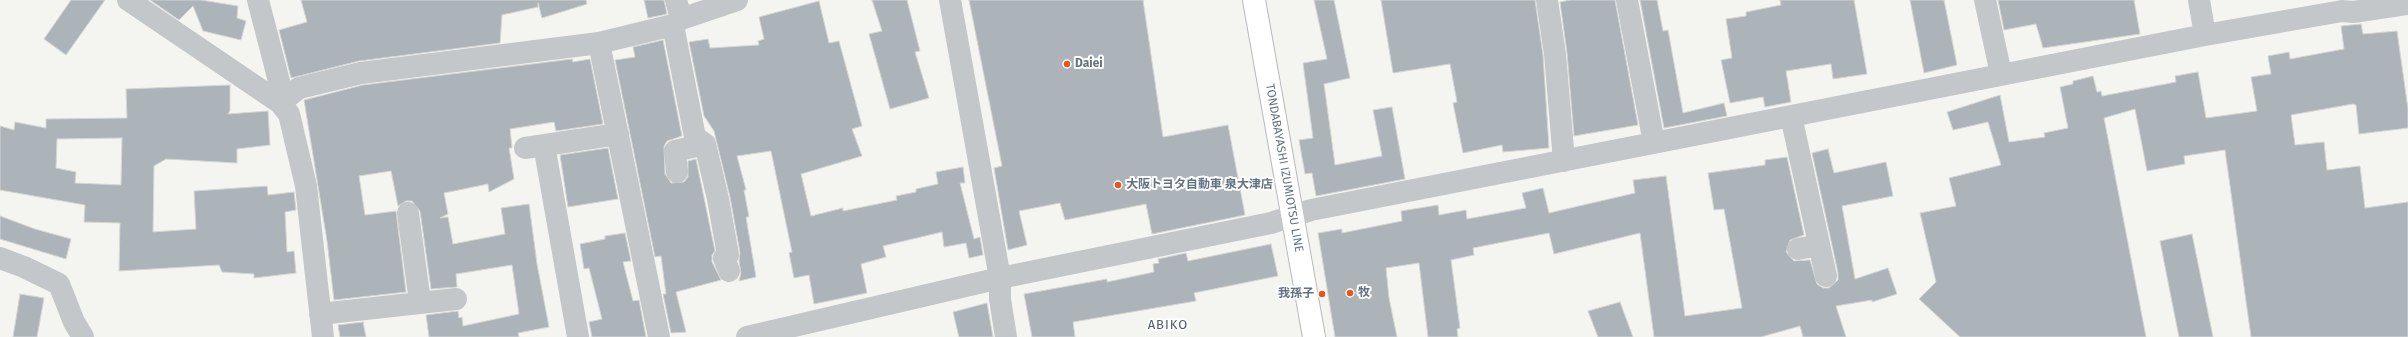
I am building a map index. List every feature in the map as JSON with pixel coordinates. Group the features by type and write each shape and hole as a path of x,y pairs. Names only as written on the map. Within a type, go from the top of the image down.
{"main road":[{"name":"TONDABAYASHI IZUMIOTSU LINE","path":"1254,0 1314,337"}],"street":[{"path":"128,0 280,103 289,114 306,186 323,337"},
{"path":"258,0 281,89 280,103"},
{"path":"280,103 299,88 361,72 599,43 677,15 737,0"},
{"path":"950,0 1000,278 1000,299 1006,337"},
{"path":"1547,0 1564,53 1564,161"},
{"path":"1627,0 1654,143"},
{"path":"1985,0 2001,74"},
{"path":"2199,0 2205,35"},
{"path":"747,337 1000,278 1271,223 1311,210 2205,35 2341,5 2353,12 2408,4"},
{"path":"677,15 695,137 705,144 718,199 728,255 724,258 728,271"},
{"path":"599,43 659,337"},
{"path":"1791,116 1808,247 1826,276"},
{"path":"578,337 560,288 535,146 618,134"},
{"path":"677,172 675,151 705,144"},
{"path":"408,213 420,302"},
{"path":"0,258 59,284 74,322 84,337"},
{"path":"320,314 456,299"}],"building":[{"path":"71,0 105,0 66,55 44,39"},
{"path":"150,0 201,0 238,6 237,18 246,21 241,40 203,31 193,6 179,20"},
{"path":"301,0 586,0 587,4 542,18 538,3 538,7 502,15 500,43 359,61 291,78 279,30 307,22"},
{"path":"644,0 664,0 667,14 648,18"},
{"path":"872,0 907,0 920,51 915,52 929,98 890,109 869,34 882,31"},
{"path":"969,0 1143,0 1163,137 1228,125 1245,215 1152,234 1146,204 1065,220 1060,203 1019,211 1027,245 1008,250 994,168 1002,166"},
{"path":"1314,0 1334,0 1350,78 1324,84 1335,165 1382,156 1373,110 1392,107 1405,179 1316,196 1312,173 1305,174 1299,140 1313,138 1303,63 1327,59"},
{"path":"1381,0 1535,0 1543,55 1549,148 1503,152 1502,145 1463,153 1453,103 1457,102 1450,64 1393,73"},
{"path":"1570,0 1615,0 1638,125 1574,136 1567,53 1560,2"},
{"path":"1640,0 1657,0 1663,31 1668,30 1683,113 1724,103 1727,116 1664,128"},
{"path":"1780,0 1854,0 1867,74 1833,79 1831,64 1786,71 1791,102 1765,107 1763,97 1730,103 1721,60 1732,58 1726,19 1746,16 1746,12 1781,5"},
{"path":"1910,0 1944,0 1957,65 1924,73"},
{"path":"1998,0 2134,0 2140,34 2043,48 2036,24 2004,30"},
{"path":"819,1 829,43 839,41 862,126 852,129 862,156 801,174 811,216 843,208 843,211 897,200 896,196 916,192 916,189 938,184 936,172 963,167 965,183 960,183 974,239 980,237 983,255 969,258 966,243 944,247 942,232 883,246 886,257 861,264 867,293 814,304 809,275 794,278 789,253 792,252 771,151 737,156 746,190 744,190 749,217 746,217 756,277 739,281 741,273 739,261 740,253 730,197 714,131 704,116 689,42 708,39 710,48 759,45 758,41 764,39 759,17"},
{"path":"2361,24 2363,34 2397,31 2408,109 2408,128 2359,134 2356,105 2353,104 2291,115 2295,145 2324,142 2327,170 2360,166 2365,208 2408,202 2408,337 2251,337 2225,150 2184,156 2185,164 2147,171 2135,109 2104,118 2146,337 1960,337 1919,299 1936,282 1920,213 1956,206 1949,178 2001,165 1988,122 1953,130 1947,112 2000,95 2009,142 2045,137 2044,133 2068,128 2060,87 2073,84 2073,81 2093,76 2097,92 2101,91 2102,96 2176,82 2175,76 2198,72 2206,118 2257,111 2251,77 2271,74 2268,56 2289,52 2290,59 2344,49 2341,26"},
{"path":"663,40 682,136 667,141 664,146 665,174 671,183 684,182 688,177 688,161 696,159 715,251 712,255 712,262 721,280 676,292 686,332 671,333 663,294 666,294 661,256 655,257 615,60 635,57 633,47"},
{"path":"572,59 573,62 590,59 603,124 556,131 554,122 510,129 512,148 509,148 514,179 489,192 488,184 444,193 448,214 440,218 448,217 453,244 505,234 501,208 529,204 537,264 549,327 518,333 519,337 429,337 426,315 458,311 459,318 462,317 463,326 519,314 512,265 456,274 457,287 431,289 420,211 412,201 406,201 398,206 391,171 359,176 365,215 396,211 406,292 334,300 327,241 304,100 363,85"},
{"path":"230,85 230,111 228,114 268,111 270,145 237,149 237,163 166,159 154,166 153,232 196,229 194,191 267,186 268,195 294,192 296,210 285,212 287,252 294,251 296,273 254,278 254,274 222,272 219,265 119,271 120,223 84,222 85,205 0,190 0,126 14,130 15,122 46,128 46,119 127,118 126,89","holes":["122,138 121,185 75,183 76,172 56,168 57,139"]},
{"path":"608,148 618,199 568,207 560,155"},
{"path":"1828,149 1834,173 1886,162 1893,196 1842,206 1855,279 1888,268 1897,294 1872,302 1872,300 1836,306 1846,337 1803,337 1800,326 1761,337 1654,337 1640,233 1554,254 1549,233 1473,248 1474,255 1451,260 1460,328 1457,329 1458,337 1428,337 1419,263 1386,268 1389,298 1397,337 1335,337 1318,233 1342,229 1342,233 1402,221 1401,211 1438,205 1439,215 1466,210 1467,219 1526,208 1522,193 1543,188 1549,213 1635,193 1633,180 1666,176 1685,316 1742,308 1724,209 1714,210 1708,173 1765,165 1765,160 1787,157 1804,235 1790,240 1786,252 1794,261 1810,260 1817,284 1823,288 1829,288 1838,280 1838,273 1812,153"},
{"path":"0,216 35,229 71,239 66,259 0,239"},
{"path":"625,233 631,261 623,262 633,301 639,300 646,337 592,337 589,322 602,319 589,268 584,269 580,244 605,239 605,236"},
{"path":"2192,234 2213,337 2179,337 2160,241"},
{"path":"1271,244 1278,276 1194,293 1196,301 1073,322 1075,337 1032,337 1024,294 1107,279 1107,282 1154,272 1153,264 1159,263 1158,259 1186,253 1188,261"},
{"path":"20,294 44,298 37,337 13,337"},
{"path":"1620,302 1633,337 1598,337 1588,311"},
{"path":"987,303 993,337 959,337 953,312"},
{"path":"363,322 366,337 340,337 338,325"}],"place":[{"name":"Daiei","path":"1067,64"},
{"name":"大阪トヨタ自動車 泉大津店","path":"1118,185"},
{"name":"牧","path":"1350,293"},
{"name":"我孫子","path":"1322,294"}],"district":[{"name":"ABIKO","path":"1168,325"}]}
